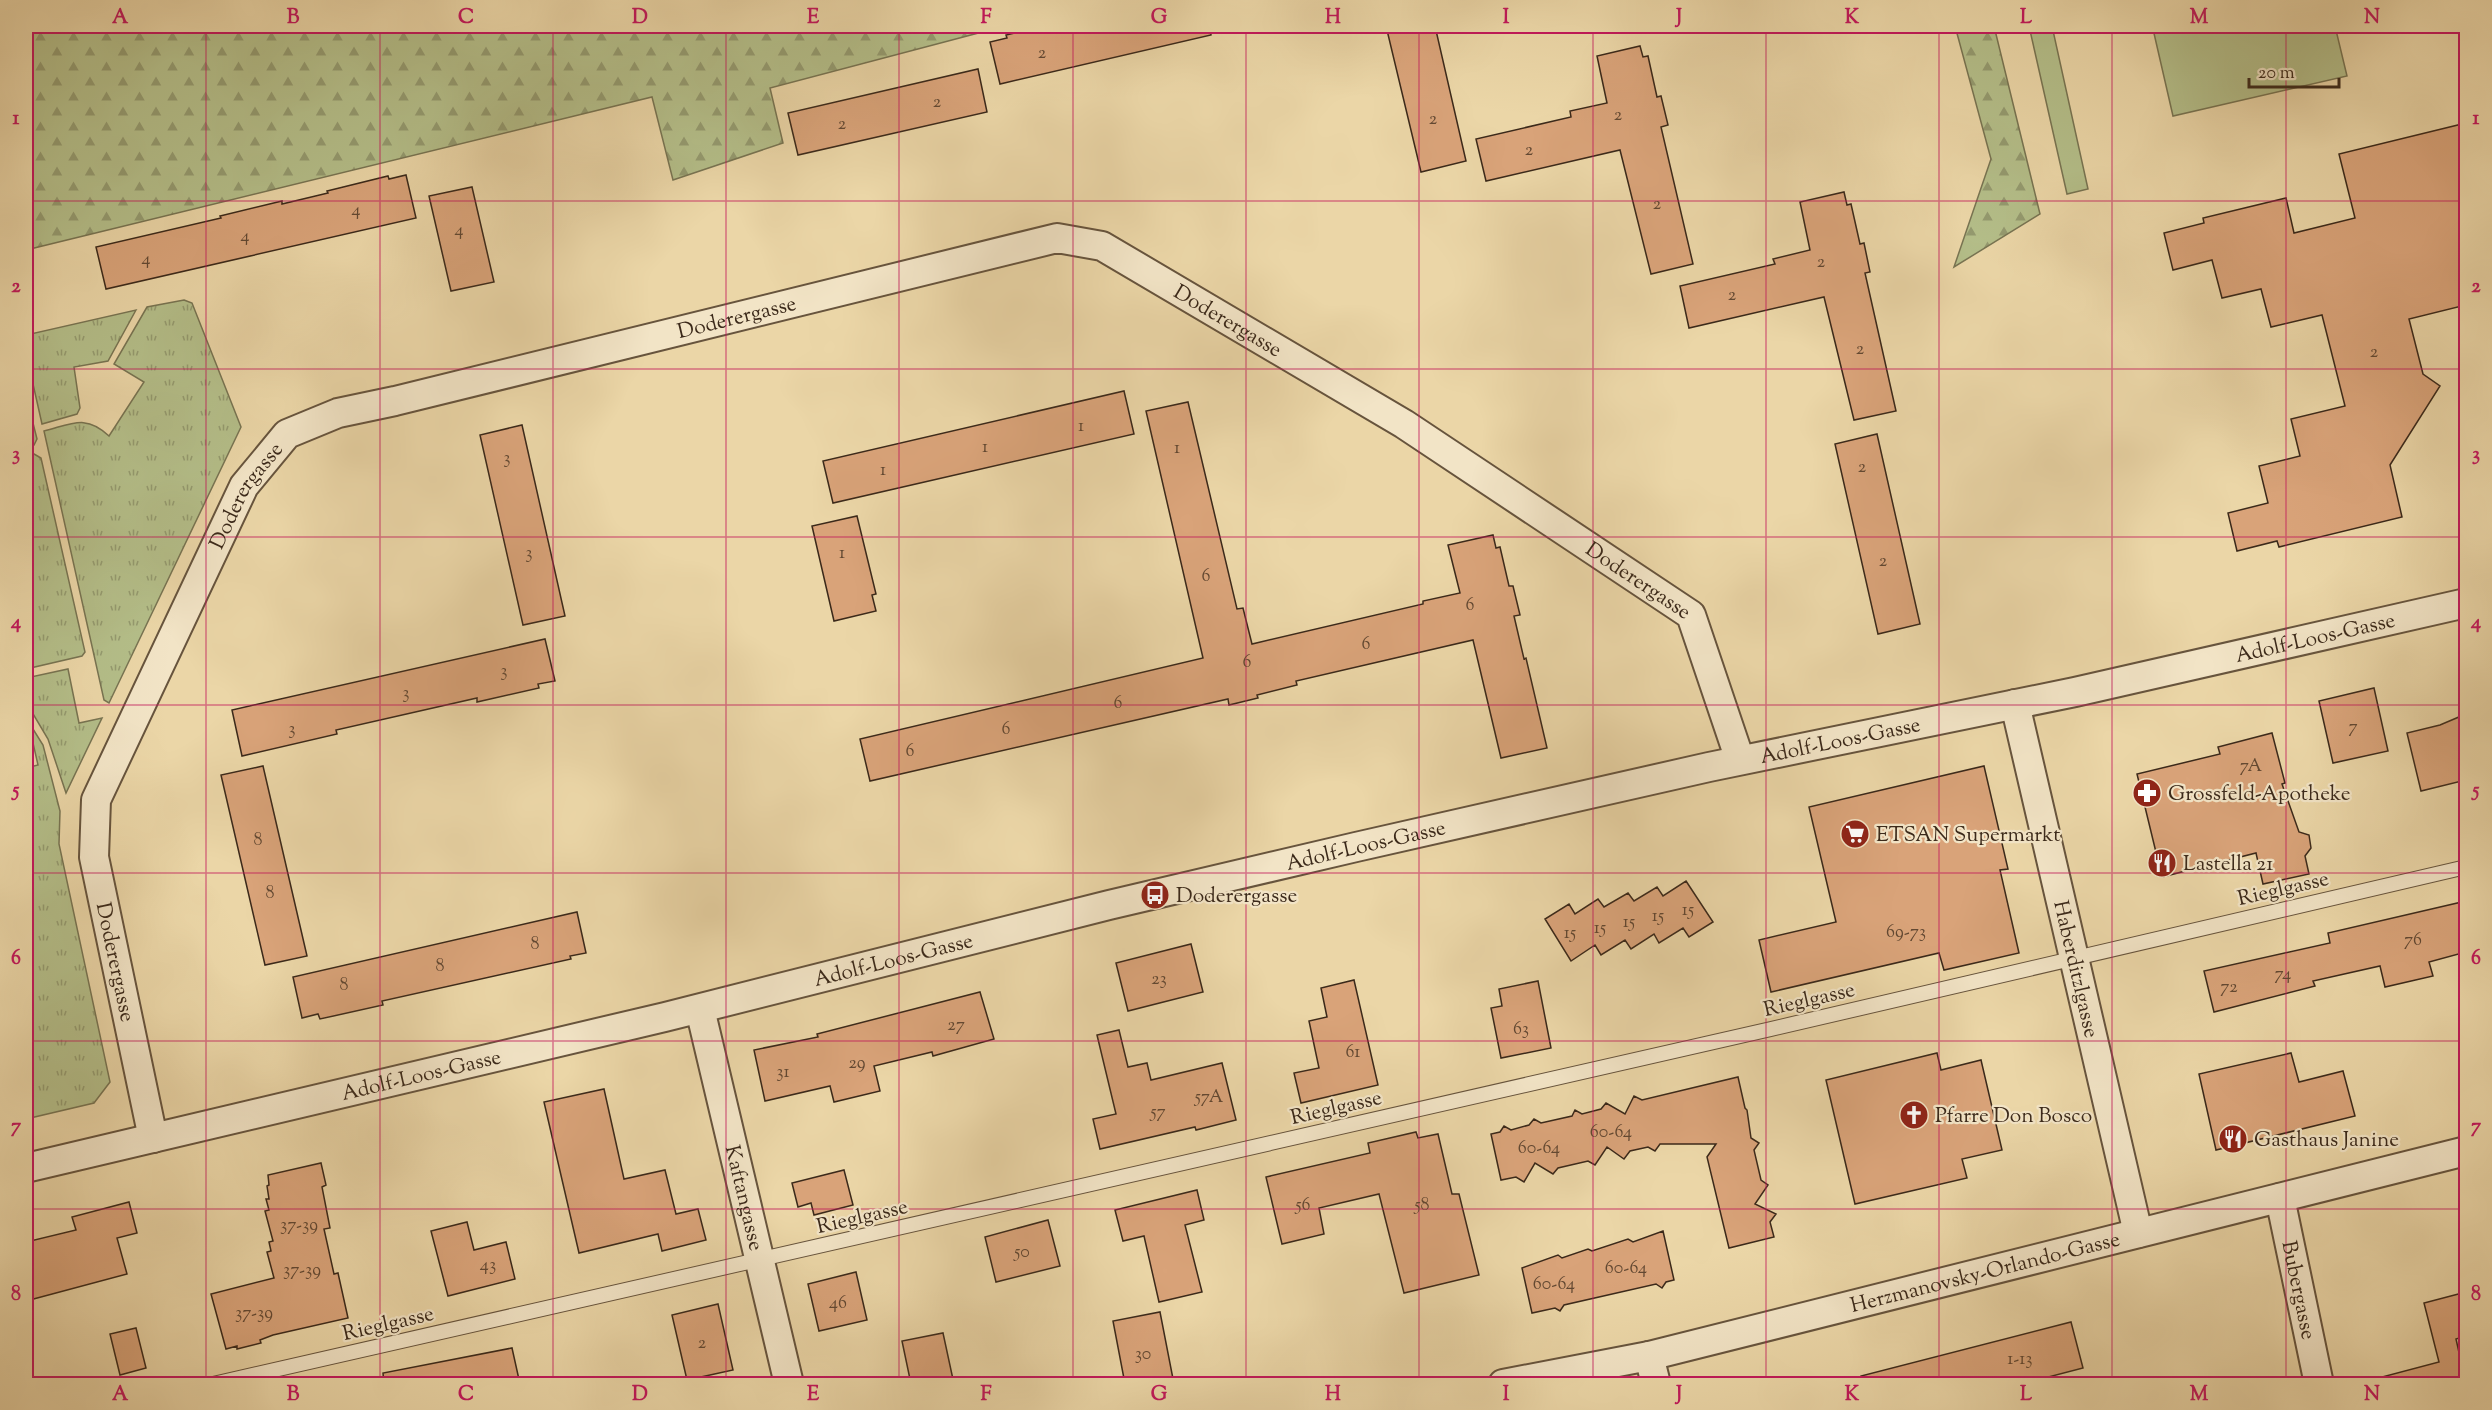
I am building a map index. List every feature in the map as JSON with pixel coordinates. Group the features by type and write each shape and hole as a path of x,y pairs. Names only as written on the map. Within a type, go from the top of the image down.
{"street":[{"name":"Doderergasse","path":"153,1138 94,856 96,800 244,486 287,434 338,413 1057,238 1102,246 1404,424 1691,615 1740,760"},
{"name":"Adolf-Loos-Gasse","path":"26,1168 700,1009 1109,905 1740,760 2015,704 2466,603"},
{"name":"Haberditzlgasse","path":"2015,704 2138,1233"},
{"name":"Kaftangasse","path":"700,1009 789,1384"},
{"name":"Herzmanovsky-Orlando-Gasse","path":"1503,1384 1649,1356 2466,1151"},
{"name":"Bubergasse","path":"2280,1198 2319,1384"},
{"path":"1649,1356 1656,1384"}],"lane":[{"name":"Rieglgasse","path":"213,1384 760,1261 2466,867"}],"green space":[{"path":"26,26 1005,26 770,88 783,143 673,180 652,97 26,250"},
{"path":"1955,26 1994,26 2040,214 1954,267 1991,159"},
{"path":"2029,26 2052,26 2088,189 2067,194"},
{"path":"2169,26 2335,26 2347,76 2173,116 2153,29"},
{"path":"184,300 192,303 241,427 109,703 104,700 44,431 71,424 86,423 101,429 109,436 144,382 114,364 147,307"},
{"path":"136,310 108,361 74,367 80,408 77,414 42,424 26,353 26,335"},
{"path":"26,399 37,439 34,445 26,447"},
{"path":"34,454 41,458 85,652 82,656 26,669 26,456"},
{"path":"68,669 79,723 102,718 66,793 48,739 26,702 26,678"},
{"path":"28,721 43,745 60,811 59,844 110,1082 94,1103 26,1119 26,768 38,765"}],"building":[{"path":"1046,26 1210,26 1211,35 1000,84 990,42 1007,38 1006,35"},
{"path":"1386,26 1435,26 1466,161 1421,172"},
{"path":"1640,46 1643,57 1648,56 1657,97 1661,96 1668,125 1661,127 1693,264 1651,274 1620,150 1486,181 1476,139 1571,117 1570,111 1607,103 1597,56"},
{"path":"978,69 987,112 798,155 788,113"},
{"path":"2466,123 2466,305 2409,319 2423,374 2440,386 2390,465 2402,517 2279,547 2277,541 2237,551 2228,513 2268,503 2259,466 2300,456 2291,419 2345,406 2322,315 2271,327 2261,289 2222,298 2212,260 2173,270 2164,233 2204,223 2203,218 2286,198 2294,233 2355,218 2339,154"},
{"path":"406,175 416,218 106,289 96,247 221,218 220,216 282,201 282,204 328,193 327,191 388,176 389,179"},
{"path":"472,187 494,282 451,291 429,196"},
{"path":"1844,192 1847,205 1851,204 1860,244 1864,243 1870,272 1865,273 1896,411 1854,420 1824,297 1689,328 1680,286 1775,264 1773,259 1810,250 1800,202"},
{"path":"1124,391 1134,434 833,503 823,461"},
{"path":"1188,402 1237,609 1243,608 1252,644 1423,604 1423,601 1460,593 1448,545 1493,535 1496,548 1500,547 1509,586 1513,586 1520,615 1514,616 1547,748 1501,758 1473,640 1296,681 1297,685 1229,705 1228,699 870,781 860,739 1203,658 1146,411"},
{"path":"522,425 565,616 523,625 480,435"},
{"path":"1877,434 1920,624 1878,634 1835,444"},
{"path":"857,516 876,594 872,595 876,611 834,621 812,526"},
{"path":"545,639 555,681 538,684 539,688 477,702 477,698 336,730 337,734 242,756 232,710"},
{"path":"2374,688 2388,751 2333,763 2319,701"},
{"path":"2466,714 2466,780 2421,791 2407,733 2440,725"},
{"path":"2272,733 2285,783 2282,784 2299,832 2309,835 2311,848 2305,856 2309,874 2263,884 2256,853 2162,877 2137,774 2220,754 2218,747"},
{"path":"263,766 307,956 265,965 221,775"},
{"path":"1984,766 2008,869 2000,870 2019,953 1944,970 1939,953 1771,992 1759,940 1836,922 1809,807"},
{"path":"1686,881 1713,922 1689,937 1683,928 1659,943 1654,934 1631,949 1625,940 1601,955 1595,945 1571,961 1545,919 1569,904 1575,914 1598,899 1604,907 1628,893 1634,901 1657,887 1663,896"},
{"path":"2466,901 2466,952 2429,962 2433,976 2385,987 2380,966 2313,981 2315,986 2214,1012 2204,971 2330,943 2328,933"},
{"path":"577,912 586,953 570,956 571,959 382,1001 383,1005 320,1019 318,1014 302,1018 293,977"},
{"path":"1191,944 1203,992 1128,1011 1116,963"},
{"path":"1354,980 1378,1085 1301,1103 1294,1073 1319,1068 1309,1021 1327,1017 1321,988"},
{"path":"1538,981 1551,1048 1501,1058 1491,1008 1502,1006 1499,989"},
{"path":"980,992 994,1039 933,1056 932,1052 874,1066 880,1091 834,1102 830,1086 765,1101 754,1050 818,1037 817,1034"},
{"path":"1119,1030 1128,1067 1147,1063 1151,1080 1222,1063 1236,1120 1100,1149 1093,1119 1116,1114 1097,1035"},
{"name":"Pfarre Don Bosco","path":"1937,1053 1941,1070 1981,1060 2002,1150 1962,1159 1967,1178 1855,1204 1826,1080"},
{"path":"2291,1053 2299,1082 2343,1071 2355,1116 2216,1150 2199,1074"},
{"path":"1738,1077 1747,1110 1751,1138 1759,1143 1754,1150 1761,1180 1768,1185 1755,1204 1776,1214 1770,1222 1774,1237 1729,1248 1707,1157 1716,1144 1660,1144 1655,1151 1648,1147 1630,1151 1624,1159 1607,1147 1595,1165 1588,1161 1558,1168 1553,1174 1535,1163 1524,1182 1516,1177 1501,1180 1491,1134 1500,1132 1504,1126 1511,1130 1529,1125 1534,1119 1541,1123 1572,1116 1575,1110 1582,1114 1601,1109 1606,1103 1625,1114 1634,1096 1642,1100"},
{"path":"604,1089 624,1179 665,1170 676,1214 698,1209 706,1240 662,1251 658,1234 579,1253 544,1102"},
{"path":"1416,1132 1418,1138 1438,1134 1452,1194 1459,1194 1479,1275 1404,1293 1379,1194 1319,1208 1324,1234 1282,1244 1266,1177 1370,1153 1368,1143"},
{"path":"321,1163 326,1185 322,1187 330,1228 324,1229 334,1274 338,1273 348,1318 273,1335 260,1340 261,1343 237,1349 237,1346 226,1349 211,1294 274,1278 267,1252 271,1251 269,1242 273,1241 265,1211 269,1210 266,1199 269,1199 268,1175"},
{"path":"844,1170 853,1205 814,1215 811,1203 798,1207 792,1183"},
{"path":"1197,1190 1204,1220 1185,1225 1202,1292 1159,1302 1144,1236 1123,1241 1115,1210"},
{"path":"129,1202 137,1233 117,1238 127,1274 26,1301 26,1242 76,1230 72,1217"},
{"path":"1048,1220 1060,1266 996,1282 985,1237"},
{"path":"467,1222 474,1250 506,1242 515,1279 448,1296 431,1231"},
{"path":"1663,1231 1674,1280 1666,1282 1662,1288 1656,1284 1564,1305 1560,1311 1555,1308 1532,1313 1522,1268 1558,1255 1562,1258 1628,1239 1633,1242"},
{"path":"856,1272 867,1320 819,1331 808,1284"},
{"path":"2466,1292 2466,1336 2456,1339 2466,1384 2383,1384 2382,1377 2439,1362 2424,1303"},
{"path":"718,1304 733,1370 687,1380 672,1315"},
{"path":"1160,1312 1174,1384 1125,1384 1113,1321"},
{"path":"2071,1322 2083,1368 2021,1384 1862,1384 1861,1376"},
{"path":"136,1328 146,1368 120,1375 110,1334"},
{"path":"943,1333 954,1384 911,1384 902,1341"},
{"path":"512,1348 520,1384 384,1384 383,1373"}],"place":[{"name":"Grossfeld-Apotheke","path":"2147,793"},
{"name":"ETSAN Supermarkt","path":"1855,834"},
{"name":"Lastella 21","path":"2162,863"},
{"name":"Doderergasse","path":"1155,895"},
{"name":"Pfarre Don Bosco","path":"1914,1115"},
{"name":"Gasthaus Janine","path":"2233,1139"}]}
